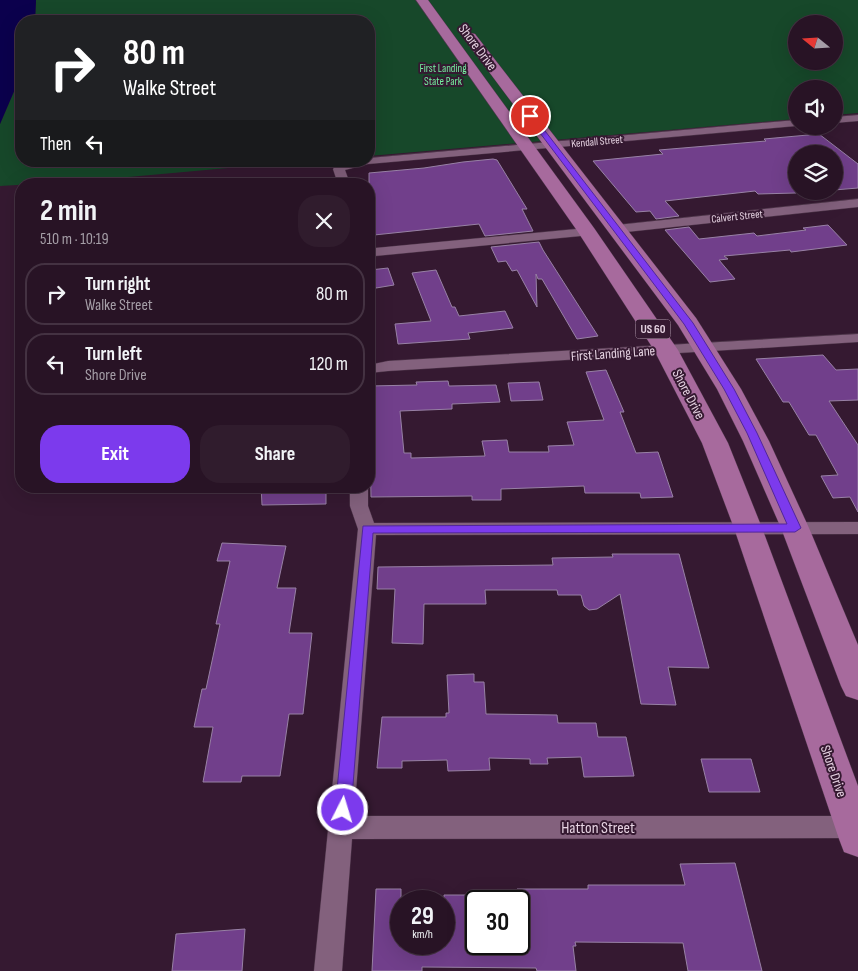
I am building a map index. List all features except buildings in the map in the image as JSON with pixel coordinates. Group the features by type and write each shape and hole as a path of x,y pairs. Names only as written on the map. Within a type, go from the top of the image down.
{"highway":[{"name":"Shore Drive","path":"422,0 587,232 666,350 715,443 748,528 856,833"},
{"name":"Shore Drive","path":"459,23 688,323 729,389 752,433 795,528 858,686"}],"street":[{"path":"843,119 858,118"},
{"name":"Kendall Street","path":"375,160 788,124"},
{"name":"Kendall Street","path":"342,167 339,169 342,178"},
{"name":"Calvert Street","path":"617,229 858,204"},
{"path":"375,252 587,232"},
{"name":"First Landing Lane","path":"375,368 858,338"},
{"path":"328,971 367,529 359,506 359,493"},
{"path":"367,529 858,528"},
{"name":"Hatton Street","path":"342,828 856,833"}],"green space":[{"name":"First Landing State Park","path":"36,0 858,0 858,113 843,114 843,80 788,80 788,120 375,155 375,15 35,15"},
{"path":"15,89 15,167 239,167 117,178 15,178 15,185 0,186 0,124"}],"shaded area":[{"path":"0,0 36,0 35,15 15,15 15,89 0,124"}],"route":[{"path":"343,810 367,529 795,528 752,433 729,389 688,323 530,116"}]}
